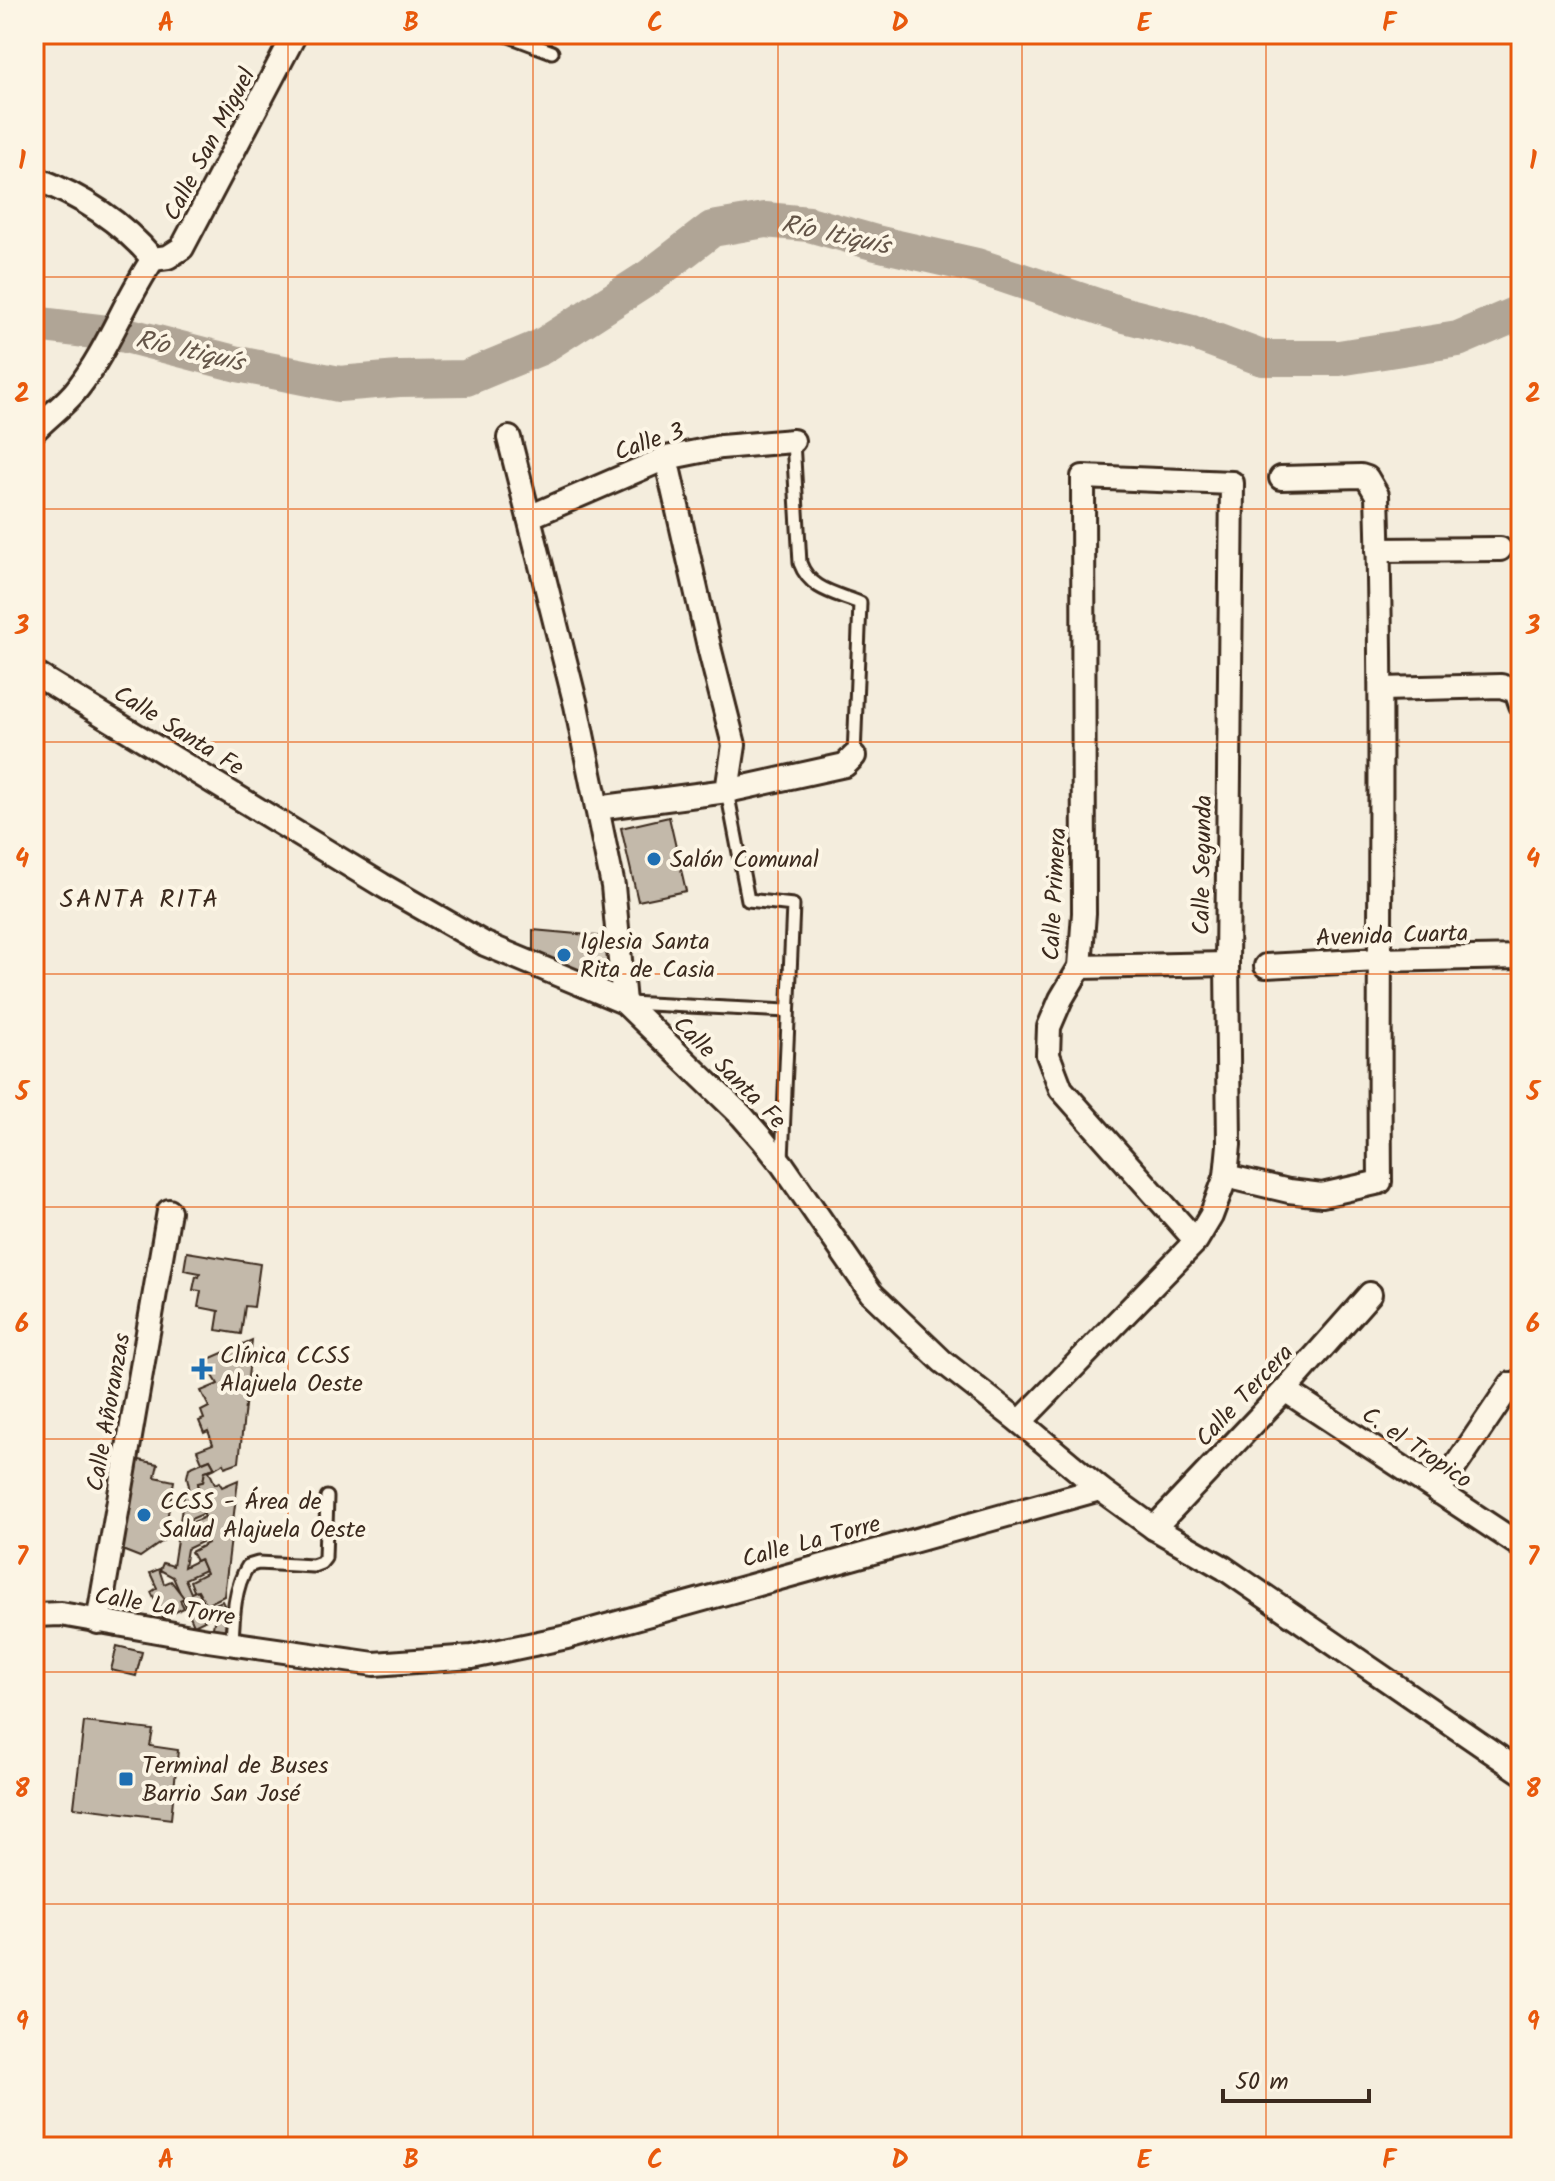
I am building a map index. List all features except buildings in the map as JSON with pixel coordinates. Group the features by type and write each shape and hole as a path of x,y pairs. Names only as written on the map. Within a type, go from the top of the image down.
{"street":[{"name":"Calle San Miguel","path":"34,178 77,196 133,235 153,259 168,257 182,248 295,34"},
{"path":"34,431 77,390 153,259"},
{"path":"509,438 576,705 613,886 624,1002"},
{"name":"Calle 3","path":"529,517 666,458 721,447 793,441"},
{"path":"666,458 734,745 727,791"},
{"path":"1226,1176 1289,1191 1322,1195 1380,1182 1378,960 1382,689 1377,495 1367,478 1361,476 1281,478"},
{"name":"Calle Primera","path":"1196,1241 1061,1089 1048,1055 1049,1027 1080,967 1084,913 1083,477 1232,483"},
{"name":"Calle Segunda","path":"1196,1241 1211,1216 1226,1176 1229,1145 1227,964 1232,483"},
{"path":"1378,550 1500,549"},
{"name":"Calle Santa Fe","path":"34,673 382,885 485,944 624,1002 742,1116 782,1164 871,1293 942,1361 1100,1489"},
{"path":"1382,689 1501,686 1518,698"},
{"path":"597,808 727,791 845,765 854,756"},
{"name":"Avenida Cuarta","path":"1266,966 1521,957"},
{"path":"1080,967 1227,964"},
{"name":"Calle Añoranzas","path":"98,1622 169,1211"},
{"path":"1020,1422 1196,1241"},
{"name":"Calle Tercera","path":"1154,1528 1285,1390 1370,1294"},
{"path":"1438,1492 1511,1384"},
{"name":"C. el Tropico","path":"1285,1390 1521,1546"},
{"path":"1100,1489 1154,1528 1224,1568 1521,1772"},
{"name":"Calle La Torre","path":"34,1615 61,1614 232,1644 374,1664 472,1657 567,1637 1100,1489"}],"lane":[{"path":"504,34 552,52"},
{"path":"793,441 800,563 805,577 818,586 860,603 854,756"},
{"path":"727,791 748,900 793,905 782,1164"},
{"path":"624,1002 787,1011"},
{"path":"232,1644 241,1576 248,1566 258,1563 313,1566 325,1558 327,1497"}],"shaded area":[{"path":"588,935 609,937 608,984 588,975 594,960 588,958"}],"waterway":[{"name":"Río Itiquís","path":"34,324 126,335 238,364 339,384 466,378 541,347 651,276 712,229 765,220 809,224 977,266 1121,314 1192,332 1262,358 1339,358 1458,339 1521,312"}],"place":[{"name":"Salón Comunal","path":"654,859"},
{"name":"Iglesia Santa Rita de Casia","path":"564,955"},
{"name":"Clínica CCSS Alajuela Oeste","path":"202,1369"},
{"name":"CCSS - Área de Salud Alajuela Oeste","path":"144,1515"},
{"name":"Terminal de Buses Barrio San José","path":"126,1779"}],"district":[{"name":"SANTA RITA","path":"140,898"}]}
